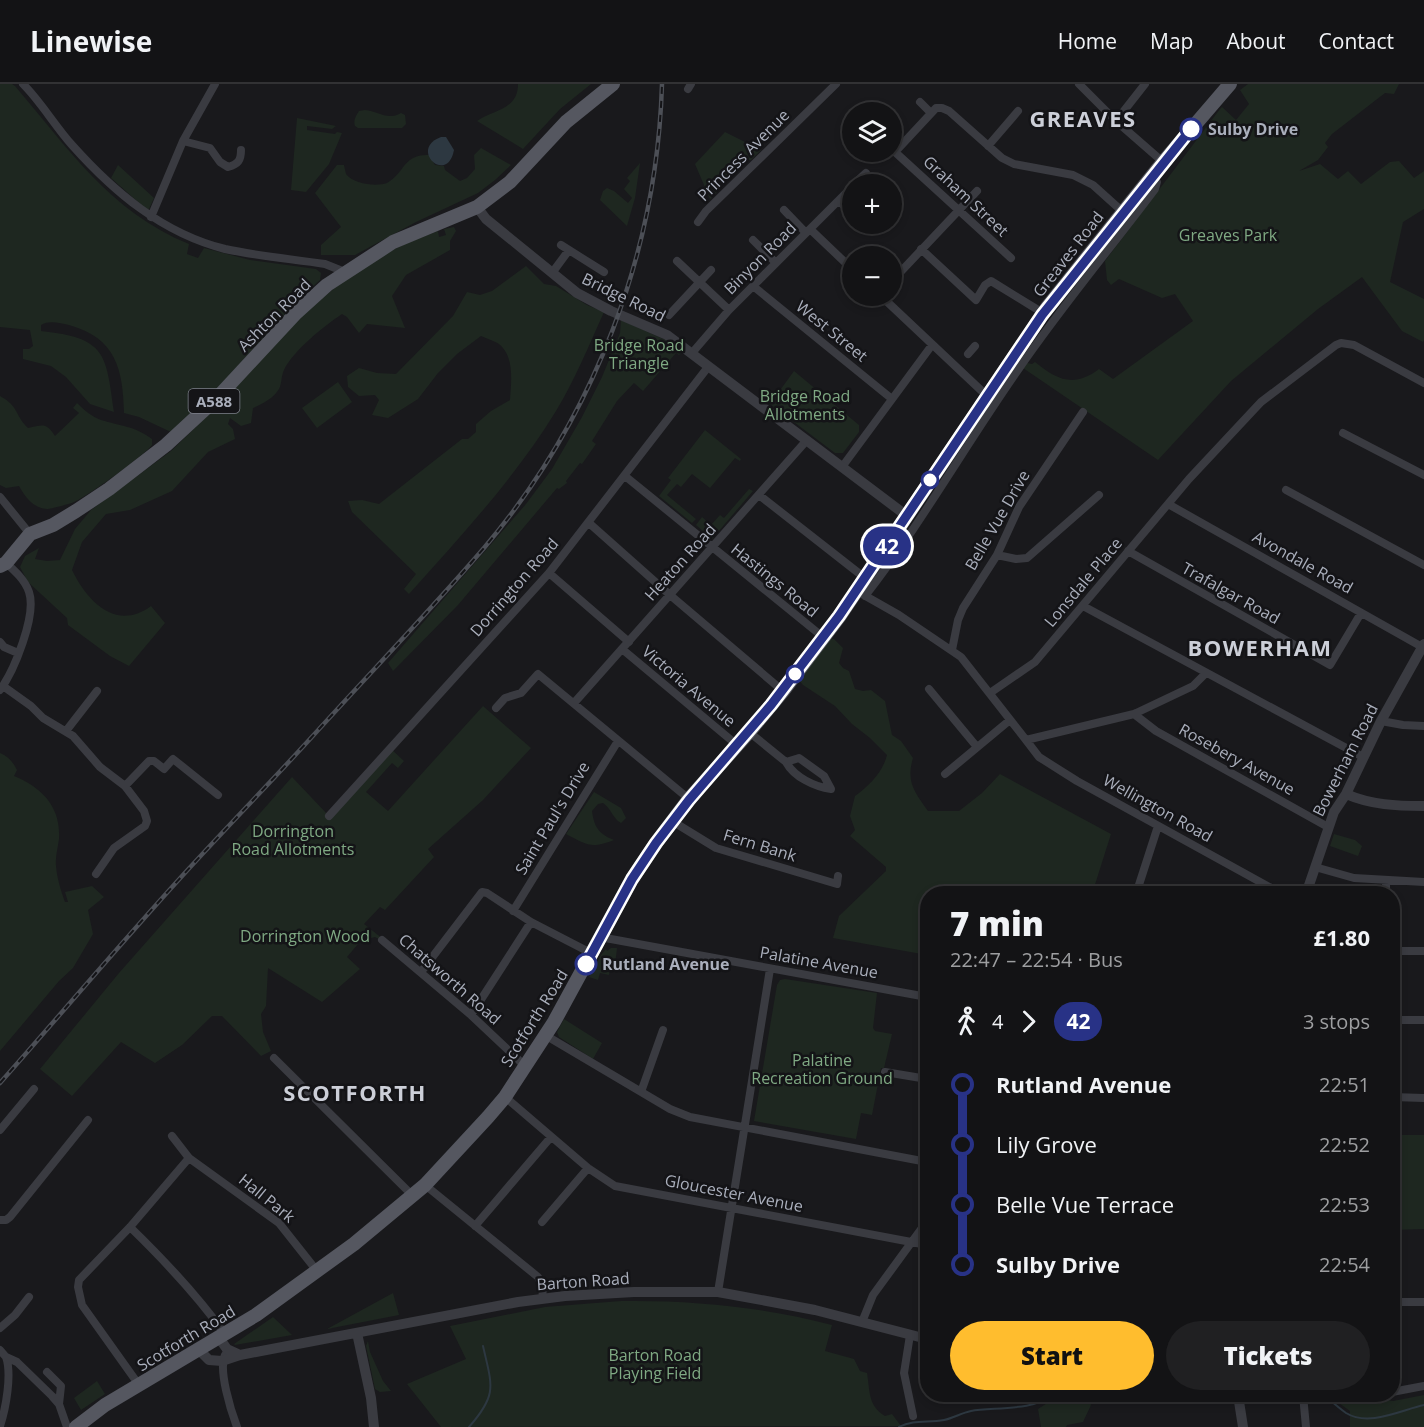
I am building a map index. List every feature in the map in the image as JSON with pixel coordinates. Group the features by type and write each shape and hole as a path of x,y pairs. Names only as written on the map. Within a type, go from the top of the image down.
{"main road":[{"name":"Ashton Road","path":"3,564 30,534 53,525 71,514 109,489 166,445 224,391 296,313 327,285 393,243 477,207 510,182 566,122 613,84"},
{"name":"Greaves Road","path":"907,516 1043,313 1152,176 1230,84"},
{"name":"Scotforth Road","path":"76,1427 105,1405 199,1350 224,1341 369,1233 425,1185 505,1097 562,1007 632,879 672,821 783,691 823,637 861,593 865,578 907,516"}],"street":[{"path":"151,217 183,141 215,84"},
{"name":"Princess Avenue","path":"698,222 706,211 836,84"},
{"path":"1079,84 1116,121 1164,162"},
{"path":"1116,121 1145,84"},
{"path":"28,86 71,144 103,178 151,217 175,230 223,248 325,264 344,274"},
{"path":"920,102 931,113"},
{"name":"Graham Street","path":"988,146 942,108 936,108 895,152 1011,258"},
{"path":"1017,111 988,146 1014,164 1073,175 1086,181 1123,212"},
{"path":"183,141 210,148 220,162 228,167 236,165 241,159 241,150"},
{"path":"861,593 909,535 1018,369 1092,268 1155,189 1157,182 1152,176"},
{"path":"902,270 977,191"},
{"name":"Binyon Road","path":"692,353 729,310 842,197"},
{"path":"838,201 842,204"},
{"name":"Bridge Road","path":"477,207 486,219 577,293 617,314 667,335 907,516"},
{"path":"784,210 842,260"},
{"path":"753,240 776,263"},
{"path":"552,273 565,248 604,272"},
{"path":"921,249 976,300 985,285 991,281 1043,313"},
{"path":"677,261 729,310"},
{"path":"669,315 711,270"},
{"name":"West Street","path":"753,286 892,399"},
{"path":"891,306 932,345 962,361 986,395"},
{"name":"Lonsdale Place","path":"990,693 1035,662 1168,504 1261,402 1341,343 1354,345 1424,382"},
{"path":"842,467 932,345"},
{"path":"962,361 975,346"},
{"name":"Dorrington Road","path":"329,816 549,573 708,367"},
{"name":"Belle Vue Drive","path":"952,650 963,608 997,555 1019,507 1083,412"},
{"path":"1343,433 1424,475"},
{"name":"Heaton Road","path":"574,703 807,441"},
{"name":"Hastings Road","path":"625,476 823,637"},
{"path":"1286,490 1424,565"},
{"path":"759,495 865,578"},
{"path":"997,555 1016,560 1027,558 1099,495"},
{"path":"0,497 30,534"},
{"name":"Avondale Road","path":"1168,504 1423,647"},
{"path":"589,523 670,596 783,691"},
{"name":"Trafalgar Road","path":"1128,551 1330,665 1361,612"},
{"path":"3,564 26,584 32,603 14,667 1,688 31,706 44,718 79,741 100,767 125,786 144,811 147,821 145,826 114,848 96,874"},
{"path":"549,573 629,642"},
{"name":"Wellington Road","path":"861,593 899,615 961,657 1039,757 1267,886"},
{"path":"1083,606 1363,757"},
{"path":"0,642 18,653"},
{"name":"Bowerham Road","path":"1309,886 1337,806 1346,794 1381,721 1423,647"},
{"name":"Victoria Avenue","path":"622,650 737,745"},
{"path":"496,708 505,698 521,693 534,671 689,800"},
{"path":"1026,741 1134,714 1193,686 1206,673"},
{"path":"929,689 977,747"},
{"path":"66,731 97,691"},
{"name":"Rosebery Avenue","path":"1134,714 1156,731 1328,827"},
{"path":"945,774 1010,720"},
{"path":"1381,721 1424,726"},
{"path":"749,732 786,762 789,768 817,788 831,789 824,777 799,758 786,762"},
{"name":"Saint Paul's Drive","path":"513,911 618,741"},
{"path":"125,786 150,761 154,761 164,769 173,759 218,795"},
{"path":"1346,794 1384,805 1424,806"},
{"name":"Fern Bank","path":"672,821 716,848 837,884 838,876"},
{"path":"1139,886 1158,826"},
{"path":"1315,867 1354,878 1424,882"},
{"path":"1386,881 1386,886"},
{"path":"421,972 482,892 531,922 591,953"},
{"path":"471,1015 531,922"},
{"name":"Palatine Avenue","path":"600,937 920,996"},
{"name":"Chatsworth Road","path":"382,940 471,1015 525,1066"},
{"path":"1400,951 1424,951"},
{"path":"718,1292 770,969"},
{"path":"1400,1020 1424,1020"},
{"path":"641,1092 663,1030"},
{"path":"545,1035 670,1109 690,1117 920,1161"},
{"path":"274,1058 413,1196"},
{"path":"885,1072 920,1078"},
{"path":"0,1130 34,1089"},
{"name":"Gloucester Avenue","path":"505,1097 588,1168 605,1180 623,1188 920,1244"},
{"path":"1400,1097 1424,1098"},
{"path":"0,1220 10,1217 88,1120"},
{"name":"Hall Park","path":"172,1136 189,1158 279,1223 317,1271"},
{"path":"475,1226 551,1137"},
{"path":"139,1385 82,1305 78,1287 79,1280 130,1227 189,1158"},
{"path":"543,1222 588,1168"},
{"path":"425,1185 538,1277 542,1286 543,1298"},
{"path":"130,1227 175,1270 202,1302 224,1341 240,1355"},
{"path":"862,1322 873,1295 920,1230"},
{"name":"Barton Road","path":"222,1361 240,1355 543,1298 634,1292 718,1292 815,1310 920,1337"},
{"path":"0,1328 15,1315 29,1297"},
{"path":"1400,1302 1424,1302"},
{"path":"357,1333 371,1398 374,1427"},
{"path":"910,1335 904,1373 913,1416"},
{"path":"224,1341 222,1361 237,1427"},
{"path":"199,1350 209,1360 222,1361"},
{"path":"3,1353 26,1370 59,1404 67,1427"},
{"path":"0,1426 4,1413 8,1372 3,1353"},
{"path":"47,1372 61,1386 59,1404"},
{"path":"1400,1390 1424,1386"},
{"path":"1239,1402 1243,1427"},
{"path":"1304,1402 1306,1427"}],"green space":[{"path":"0,84 15,86 73,155 113,196 136,215 161,231 189,244 187,254 198,258 204,248 250,260 316,269 321,273 320,280 282,317 210,396 171,432 139,417 124,413 119,369 107,347 97,338 69,325 51,322 41,325 41,331 79,338 91,344 99,352 105,362 114,412 90,404 66,377 51,366 23,359 23,349 33,346 30,330 0,327"},
{"path":"518,84 591,84 560,109 523,149 477,121 509,104 517,93"},
{"name":"Greaves Park","path":"1248,84 1399,84 1394,94 1385,93 1332,134 1325,143 1328,147 1318,160 1299,171 1320,164 1338,179 1348,171 1361,184 1390,162 1399,161 1414,178 1424,171 1424,209 1403,222 1390,282 1424,299 1424,340 1423,342 1402,331 1362,277 1318,309 1231,381 1158,460 1023,368 1027,363 1035,362 1058,377 1074,380 1090,375 1099,369 1113,379 1193,321 1175,294 1162,298 1119,279 1111,285 1107,280 1105,261 1220,109 1222,107 1236,120 1249,104 1240,90"},
{"path":"365,110 387,116 401,113 405,115 406,124 402,128 358,128 355,126 355,118 359,111"},
{"path":"297,118 336,126 332,129 307,126 307,130 342,133 329,164 306,192 291,190"},
{"path":"725,132 761,150 751,160 745,160 710,199 695,164"},
{"path":"481,148 511,165 478,193 416,222 355,255 321,255 321,245 341,227 315,193 337,165 344,165 346,174 354,180 371,185 383,184 393,179 409,161 429,155 435,165 444,166 445,170 460,181 467,178 475,169 474,155"},
{"path":"640,163 635,198 627,226 600,200 603,191 607,188 628,203 632,198 624,189 630,181 627,178"},
{"path":"118,165 154,198 149,209 146,209 111,178"},
{"path":"454,227 456,231 450,241 450,250 406,275 392,296 405,328 367,324 359,333 342,314 318,332 294,355 284,370 277,392 253,408 251,423 241,426 230,418 228,424 233,429 235,439 208,452 172,491 130,510 106,514 82,542 72,570 78,582 94,602 115,614 126,616 151,606 165,623 129,666 110,656 68,625 67,618 28,582 20,567 25,556 39,548 35,559 60,560 75,529 91,510 171,451 230,394 303,314 337,286 389,252 438,231 439,237 446,235 444,229"},
{"path":"526,266 544,284 556,286 587,305 604,312 582,362 540,436 487,506 409,594 404,589 416,574 352,512 348,501 362,500 379,504 462,439 468,439 476,432 476,424 491,411 510,400 510,363 504,349 499,344 481,336 457,354 438,373 418,399 388,418 372,415 379,400 375,395 359,396 348,387 347,376 359,368 377,373 396,374 453,316 467,292 480,295 492,291"},
{"name":"Bridge Road Triangle","path":"621,320 670,342 681,353 679,355 676,353 643,391 634,383 617,401 592,441 596,444 566,481 567,483 557,488 458,605 393,671 388,663 526,504 552,469 602,377 620,333"},
{"name":"Bridge Road Allotments","path":"794,371 859,425 859,432 843,453 835,453 770,404"},
{"path":"338,382 352,402 317,428 302,408"},
{"path":"0,396 14,407 28,428 44,426 49,428 55,436 79,413 73,408 77,403 88,413 101,420 146,435 152,439 152,445 102,485 80,499 47,509 38,507 30,501 19,486 6,488 0,485"},
{"path":"705,430 741,459 740,461 735,458 710,488 692,474 681,487 677,484 667,495 696,519 692,523 659,496 671,480 668,478"},
{"path":"749,489 753,491 712,539 696,525 702,517 711,525 720,515 724,518"},
{"path":"829,638 834,639 843,648 839,663 849,671 855,689 871,690 885,701 892,735 901,741 913,758 911,780 928,811 959,811 982,793 1000,774 1111,834 1095,886 920,886 920,954 833,938 839,916 886,871 886,867 850,836 855,830 850,816 855,796 875,778 887,755 835,706 803,685 798,679"},
{"path":"483,706 531,748 483,800 428,849 434,857 385,910 380,907 364,924 383,939 364,937 347,957 360,969 322,1002 268,968 266,1006 261,1014 263,1032 271,1051 261,1056 222,1016 212,1016 182,1045 155,1063 121,1042 72,1096 40,1069 119,973 292,777 329,816 390,748 404,761 398,768 392,763 366,792 388,811"},
{"path":"0,753 12,762 17,770 14,776 41,792 53,807 59,827 57,871 65,902 68,902 65,892 92,886 104,897 88,910 93,934 73,968 59,981 0,1051"},
{"path":"594,792 621,808 626,818 621,823 606,805 598,804 592,811 596,826 614,840 594,845 566,834"},
{"path":"1334,834 1355,840 1362,846 1358,856 1330,846"},
{"path":"617,948 615,965 611,964 609,975 600,973 598,980 589,977 601,955 606,949 607,951"},
{"name":"Palatine Recreation Ground","path":"780,980 877,993 873,1028 875,1031 892,1034 884,1068 881,1068 872,1115 861,1113 856,1139 754,1121 777,985"},
{"path":"564,1019 602,1043 593,1059 559,1037 557,1032"},
{"path":"1400,1135 1424,1135 1424,1229 1400,1230"},
{"path":"393,1293 399,1315 327,1329"},
{"name":"Barton Road Playing Field","path":"621,1301 727,1306 832,1325 825,1351 854,1359 860,1371 867,1373 875,1408 885,1416 892,1414 901,1426 441,1427 407,1384 466,1359 450,1326 545,1307"},
{"path":"273,1317 292,1335 234,1344"},
{"path":"368,1341 370,1352 383,1381 391,1391 380,1392 375,1389 366,1346"},
{"path":"97,1381 105,1394 81,1410 74,1398"},
{"path":"1424,1395 1424,1427 1350,1427 1350,1411 1338,1402 1400,1402 1400,1400"},
{"path":"1049,1402 1090,1402 1091,1405 1083,1422 1066,1427 1041,1427 1038,1409"}],"shaded area":[{"path":"446,137 454,150 450,160 444,165 438,165 429,156 428,149 432,142"}],"waterway":[{"path":"469,1427 489,1397 489,1371 483,1346"},
{"path":"899,1427 916,1422 944,1420 971,1411 1024,1406 1040,1402"},
{"path":"1333,1402 1346,1413 1365,1418 1385,1416 1424,1405"}],"railway":[{"path":"0,1083 183,875 463,572 523,498 558,444 587,389 612,331 632,271 648,210 657,147 662,84"}],"bus line":[{"name":"42","path":"586,964 632,879 656,843 707,778 783,691 839,616 1042,315 1074,272 1191,129"}],"place":[{"name":"Sulby Drive","path":"1191,129"},
{"name":"Rutland Avenue","path":"586,964"}],"district":[{"name":"GREAVES","path":"1083,118"},
{"name":"BOWERHAM","path":"1260,647"},
{"name":"SCOTFORTH","path":"355,1092"}],"park label":[{"name":"Dorrington Road Allotments","path":"293,840"},
{"name":"Dorrington Wood","path":"305,936"}]}
